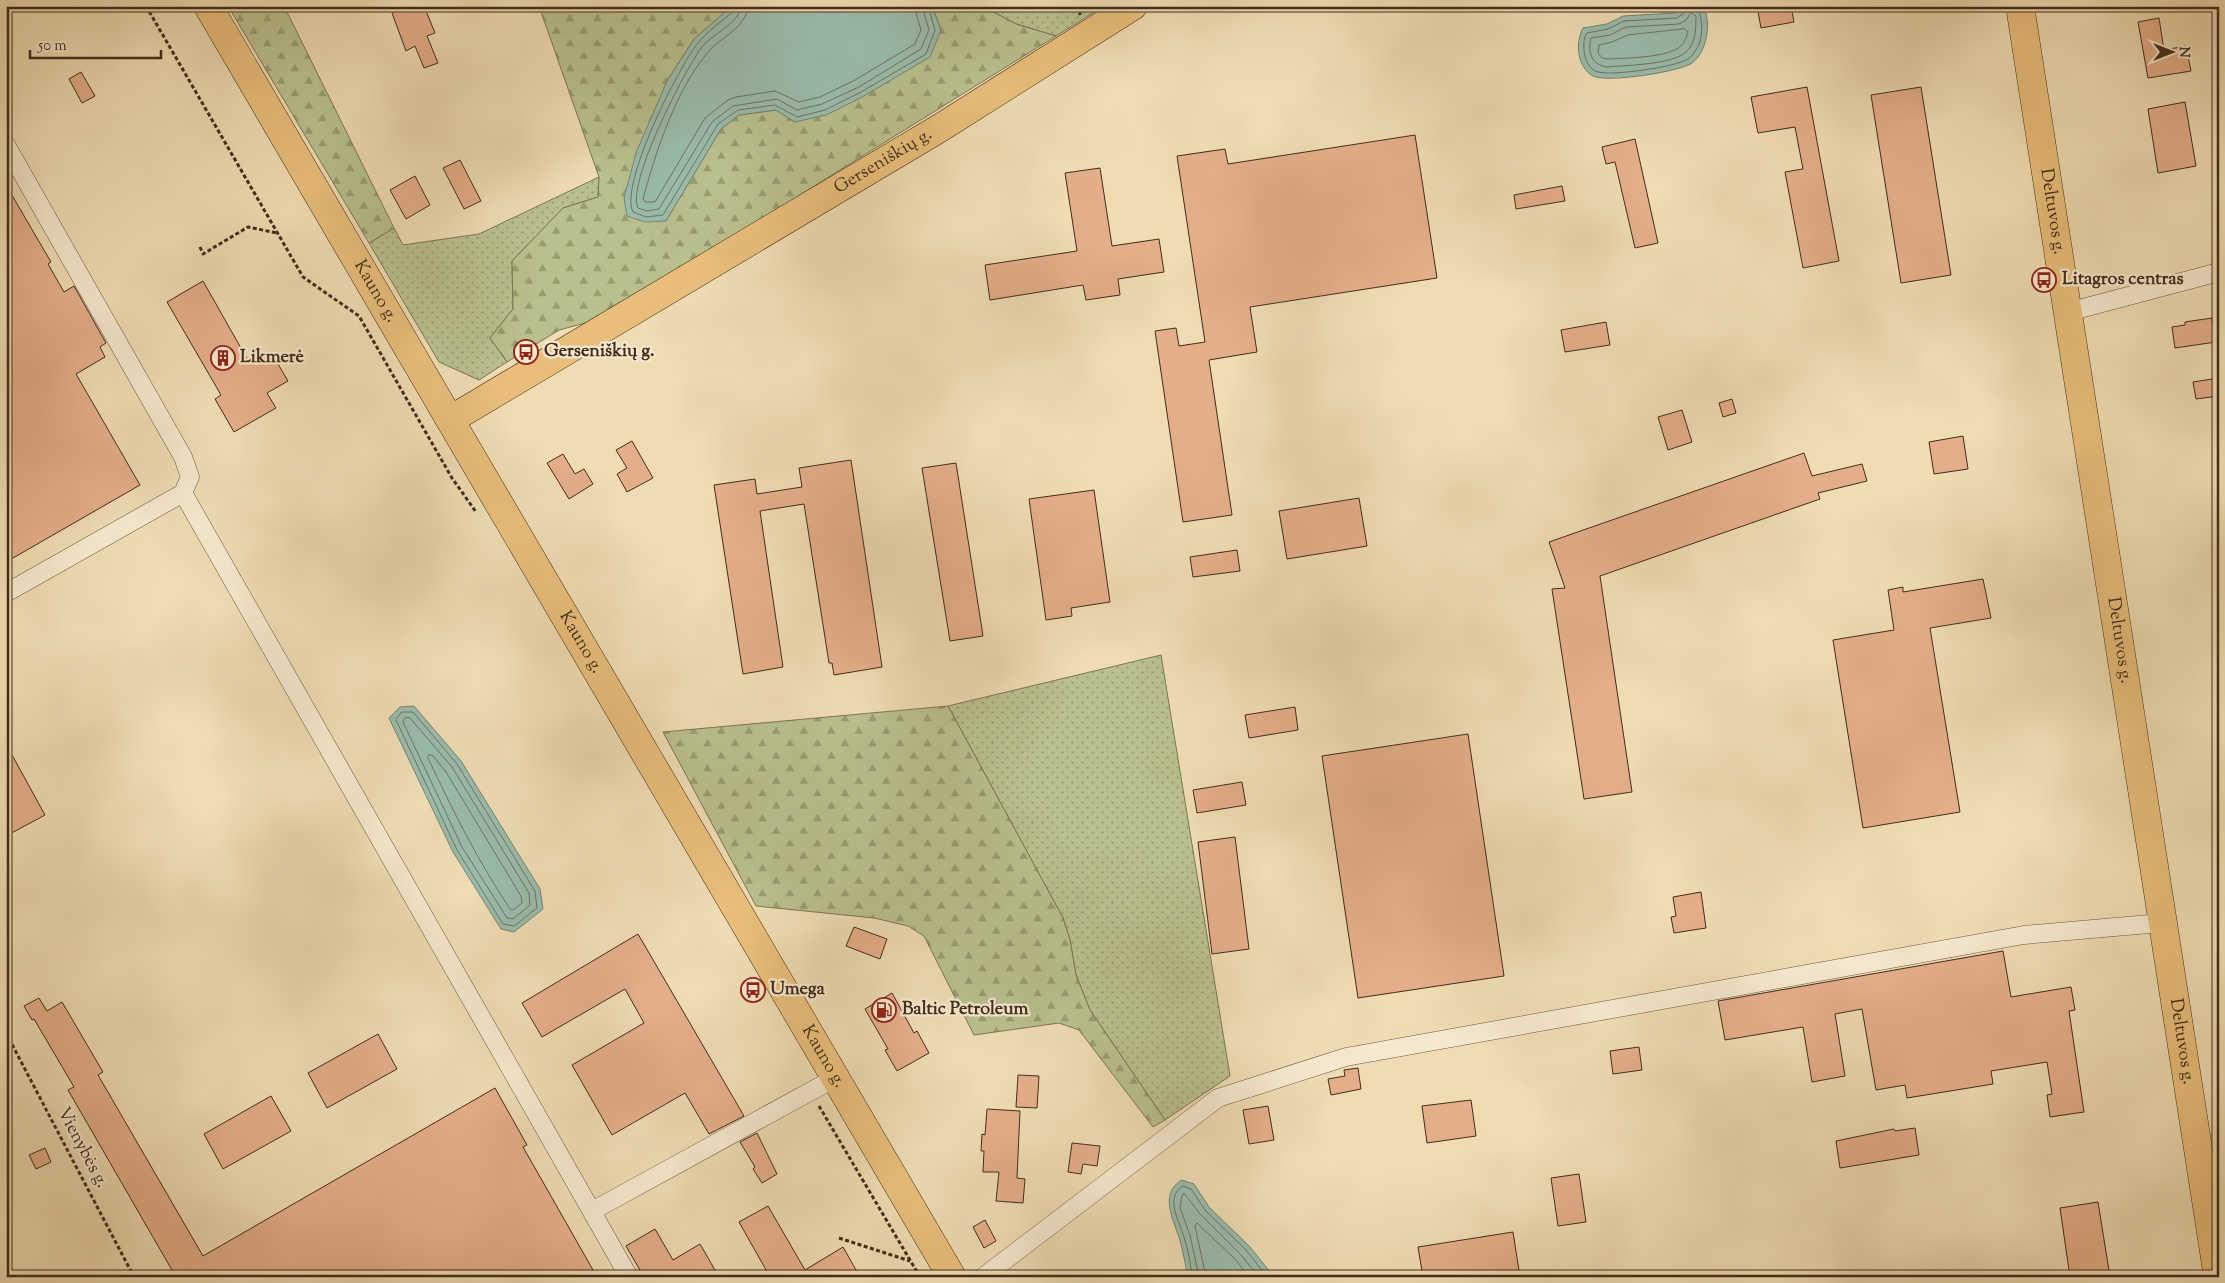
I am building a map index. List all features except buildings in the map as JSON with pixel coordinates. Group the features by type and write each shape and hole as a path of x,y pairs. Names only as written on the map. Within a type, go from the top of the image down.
{"main road":[{"name":"Kauno g.","path":"208,6 952,1277"},
{"name":"Gerseniškių g.","path":"450,420 940,128 1133,6"},
{"name":"Deltuvos g.","path":"2020,6 2161,923 2218,1277"}],"street":[{"path":"6,145 183,457 190,477 183,493 6,593"},
{"path":"2068,312 2219,272"},
{"path":"183,493 629,1277"},
{"path":"983,1277 1218,1098 1346,1057 2024,935 2161,923"},
{"path":"592,1211 835,1078"}],"path":[{"path":"146,6 303,277 359,316 452,478 480,518"},
{"path":"200,247 203,254 248,227 278,233"},
{"name":"Vienybės g.","path":"6,1033 134,1277"},
{"path":"811,1092 920,1277"},
{"path":"839,1238 911,1261"}],"green space":[{"path":"228,6 284,6 394,228 369,243"},
{"path":"539,6 732,6 694,39 667,81 666,221 721,129 739,115 776,110 795,122 941,30 932,6 982,6 1016,24 1056,36 600,319 559,330 507,362 490,338 513,309 512,261 563,208 598,197 599,177"},
{"path":"982,6 1104,6 1056,36 1016,24"},
{"path":"599,177 598,197 563,208 512,261 513,309 490,338 507,362 479,380 439,362 369,243 394,228 403,245 479,234"},
{"path":"1161,655 1230,1076 1165,1120 1090,1010 1076,975 1070,940 1063,918 948,706"},
{"path":"948,706 1063,918 1070,940 1076,975 1090,1010 1165,1120 1153,1127 1079,1030 1059,1023 974,1035 924,936 908,926 874,918 756,906 663,732"}],"water":[{"path":"732,6 932,6 941,30 930,57 864,96 826,115 795,122 776,110 739,115 721,129 666,221 645,222 627,216 624,198 636,153 667,81 694,39"},
{"path":"1678,6 1703,6 1706,13 1707,28 1704,44 1701,52 1692,63 1659,73 1613,78 1593,76 1584,67 1578,47 1583,28 1607,24 1623,16 1675,13 1680,11"},
{"path":"414,706 461,761 540,889 543,909 514,932 501,929 453,852 389,718 400,707"},
{"path":"1182,1180 1194,1184 1209,1207 1250,1247 1274,1277 1188,1277 1171,1214 1169,1199 1175,1185"}],"place":[{"name":"Litagros centras","path":"2044,280"},
{"name":"Gerseniškių g.","path":"526,352"},
{"name":"Likmerė","path":"223,358"},
{"name":"Umega","path":"753,990"},
{"name":"Baltic Petroleum","path":"884,1010"}]}
